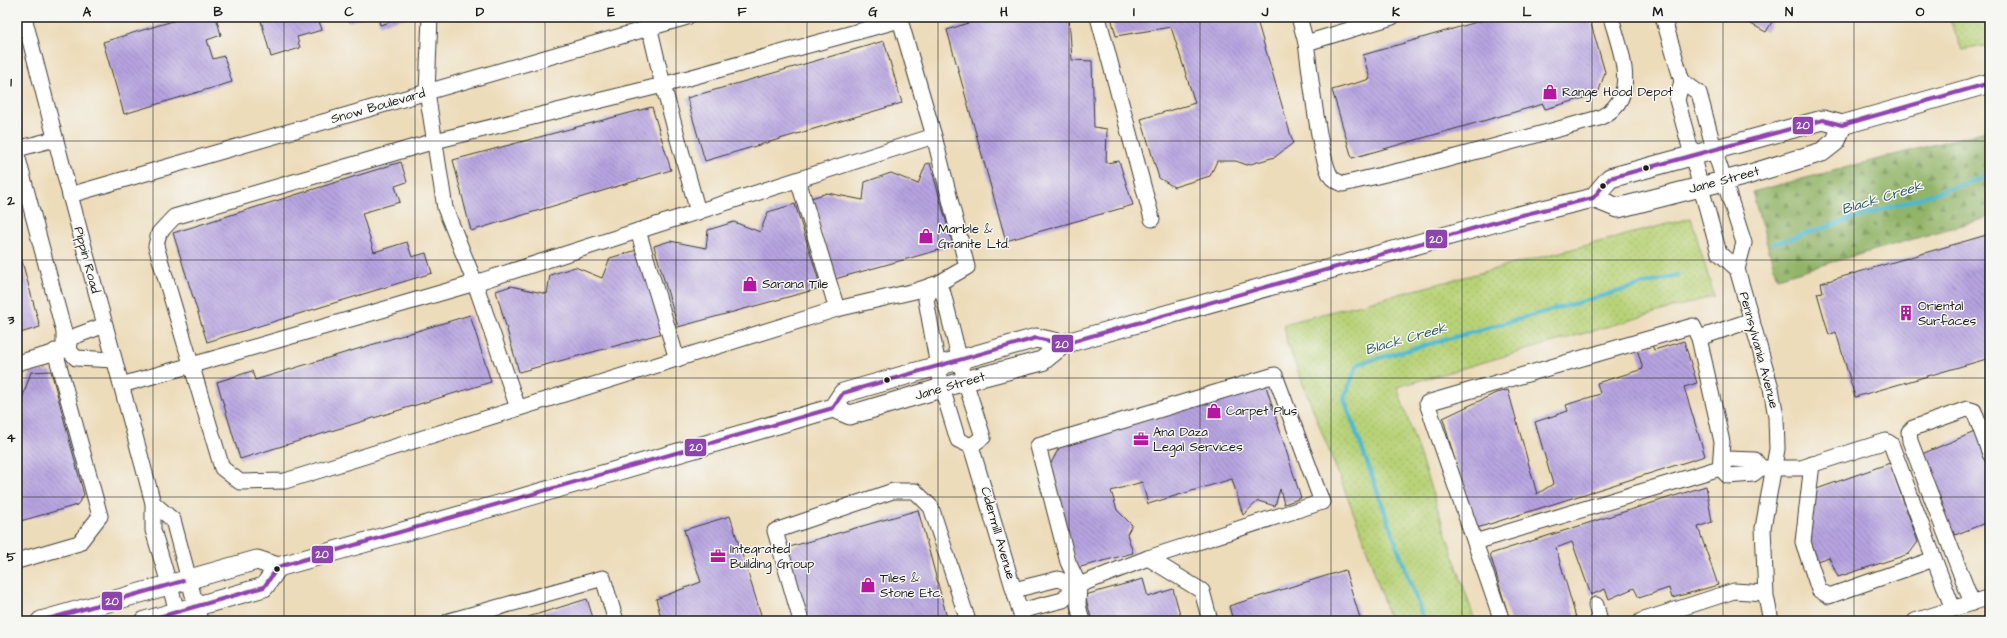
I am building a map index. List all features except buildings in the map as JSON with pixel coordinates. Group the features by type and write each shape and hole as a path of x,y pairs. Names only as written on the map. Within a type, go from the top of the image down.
{"main road":[{"path":"1593,198 1610,178 1823,120 1842,125 1990,83"},
{"name":"Jane Street","path":"1063,344 1036,338 843,393 833,408 850,415 965,381 1042,361 1063,344 1514,217 1593,198 1618,208 1725,181 1822,152 1836,141 1842,125"},
{"path":"41,621 257,560 278,567 533,496 833,408"},
{"path":"145,621 198,614 264,587 278,567"}],"street":[{"name":"Pippin Road","path":"24,17 70,195 153,503 153,530 179,616"},
{"path":"430,17 427,92 445,208 475,283 518,408"},
{"name":"Snow Boulevard","path":"70,195 427,92 649,22 686,17"},
{"path":"1098,17 1152,219"},
{"path":"1299,17 1306,43 1319,130 1327,168 1332,178 1343,184 1444,160 1609,114 1622,94 1626,81 1626,72 1611,17"},
{"path":"1306,43 1392,17"},
{"path":"1663,17 1682,81 1677,100 1719,253 1737,269 1744,243 1714,149 1699,93 1682,81"},
{"path":"900,20 934,136 967,267 933,285 837,309 284,481 240,482 222,468 156,246 159,233 174,217 435,141 663,85 900,20"},
{"path":"649,22 663,85 698,212"},
{"path":"121,385 475,283 934,136"},
{"path":"17,149 55,138"},
{"path":"17,155 64,332 63,350 100,516 79,543 17,561"},
{"path":"798,180 837,309"},
{"path":"638,231 677,359"},
{"name":"Pennsylvania Avenue","path":"1737,269 1771,388 1776,417 1777,448 1767,468 1763,528 1765,593 1771,621"},
{"path":"933,285 943,293 965,381 983,437 971,446 958,440 942,388 926,300 933,285"},
{"path":"1699,338 1752,320"},
{"path":"17,363 63,350 70,338 105,325"},
{"path":"1502,621 1427,403 1693,326 1699,338 1722,442 1720,468 1728,476 1753,474 1767,468 1801,468 1880,442 1886,441 1891,444 1953,609"},
{"path":"63,350 76,358 114,360"},
{"path":"1021,616 1063,600 1077,586 1148,558 1322,502 1275,375 1038,446 1068,562 1077,586 1078,605 1082,621"},
{"path":"1972,603 1910,441 1909,432 1913,428 1967,409 1974,411 1990,454"},
{"name":"Cidermill Avenue","path":"971,446 1021,616"},
{"path":"1812,464 1803,542 1819,590 1824,594 1829,596 1934,559"},
{"path":"1475,542 1720,468"},
{"path":"801,621 775,531 893,491 915,491 931,507 968,621"},
{"path":"153,503 173,520 198,614"},
{"path":"1148,558 1202,591 1210,621"},
{"path":"449,621 603,578 616,621"},
{"path":"1014,590 1058,579 1077,586"},
{"path":"1641,621 1734,591 1765,593"},
{"path":"1915,621 1990,597"},
{"path":"1596,605 1600,621"}],"green space":[{"path":"1949,17 1990,17 1990,45 1962,50"},
{"path":"1990,130 1990,217 1777,278 1752,192"},
{"path":"1691,218 1714,296 1397,387 1475,621 1390,621 1363,537 1287,343 1284,324"}],"waterway":[{"name":"Black Creek","path":"1773,244 1983,178 1990,165"},
{"name":"Black Creek","path":"1424,621 1344,398 1358,364 1677,275"}],"transit line":[{"name":"20","path":"145,621 264,587 278,567 833,408 843,393 1036,338 1063,344 1514,217 1593,198 1610,178 1823,120 1842,125 1990,83"},
{"name":"20","path":"41,621 183,581"}],"place":[{"name":"Range Hood Depot","path":"1550,92"},
{"name":"Marble & Granite Ltd.","path":"926,236"},
{"name":"Sarana Tile","path":"750,284"},
{"name":"Oriental Surfaces","path":"1906,313"},
{"name":"Carpet Plus","path":"1214,411"},
{"name":"Ana Daza Legal Services","path":"1141,439"},
{"name":"Integrated Building Group","path":"718,556"},
{"name":"Tiles & Stone Etc.","path":"868,585"}]}
